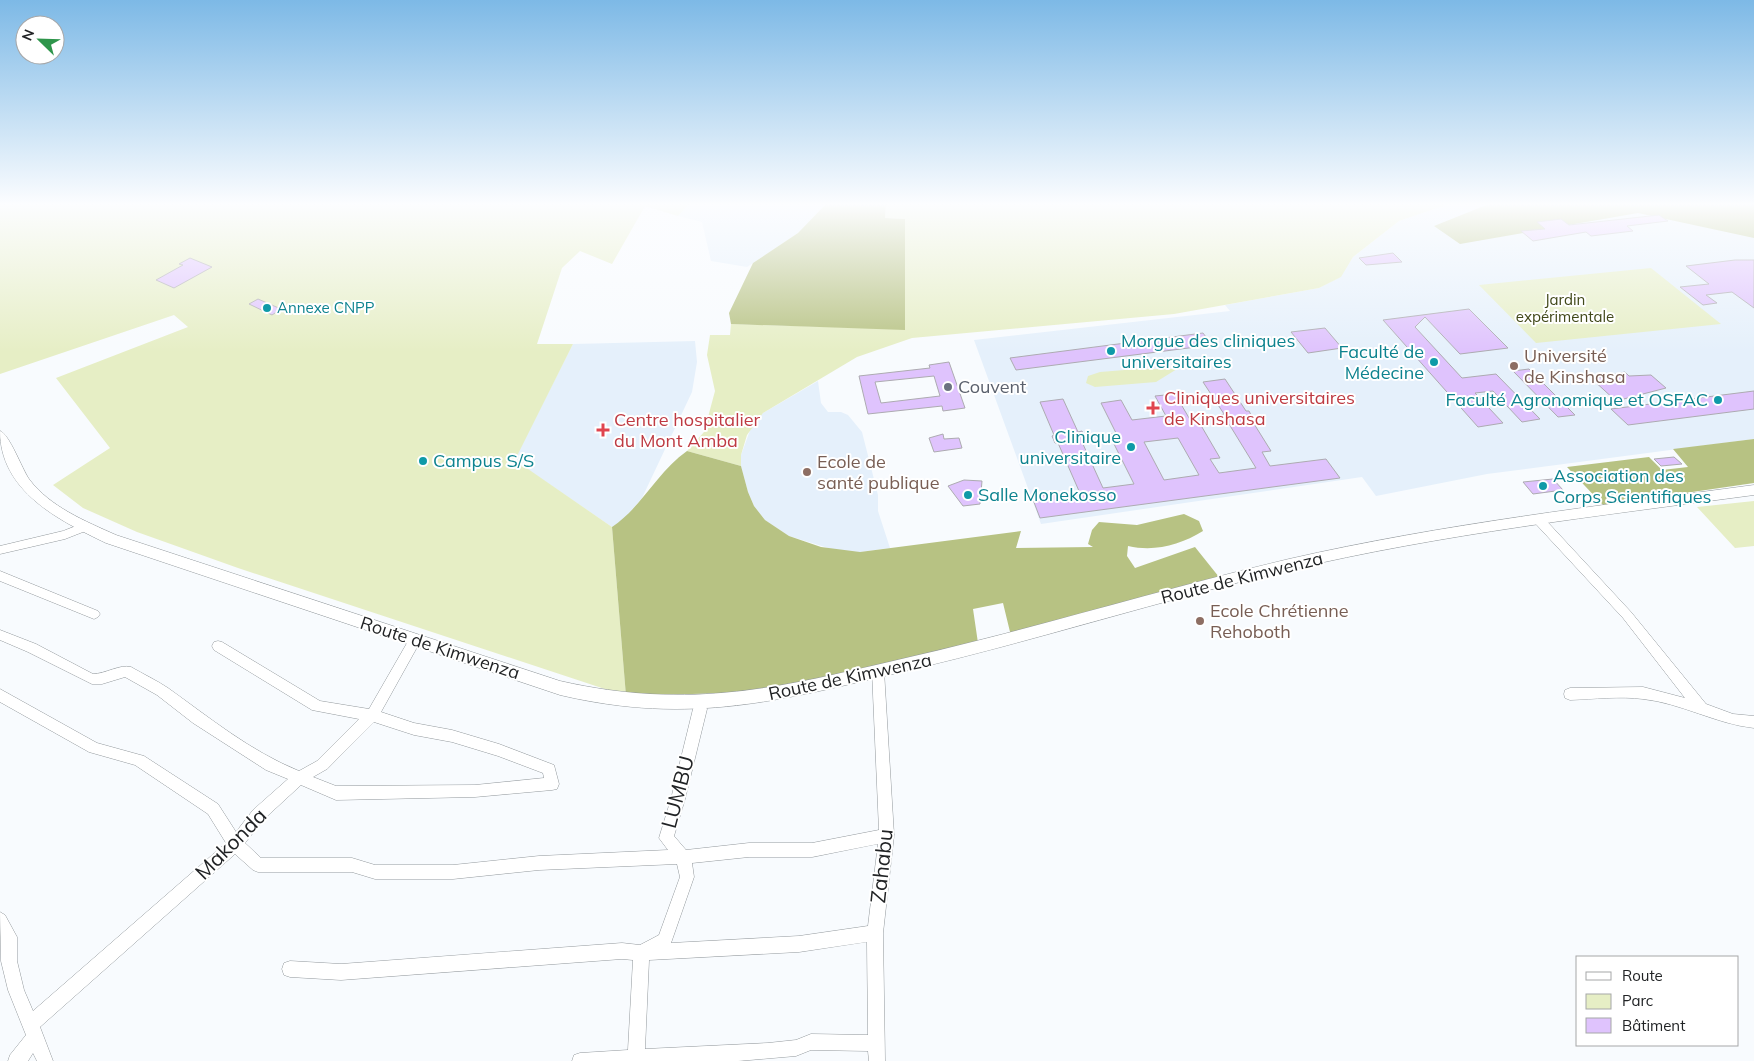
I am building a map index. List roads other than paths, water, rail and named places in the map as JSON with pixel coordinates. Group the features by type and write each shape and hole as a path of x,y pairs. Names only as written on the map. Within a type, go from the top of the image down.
{"street":[{"name":"Route de Kimwenza","path":"0,435 20,477 49,505 66,518 84,527 170,560 560,688 628,702 678,704 721,702 803,689 992,644 1223,582 1348,552 1538,519 1754,490"},
{"path":"1538,519 1628,615 1701,708"},
{"path":"0,550 65,535 84,527"},
{"path":"0,576 94,614"},
{"path":"0,635 32,648 92,679 102,679 126,670 162,691 198,719 271,766 336,794 475,791 552,784 550,769 500,750 452,736 414,729 372,715 317,706 218,646"},
{"name":"Makonda","path":"16,1061 24,1053 32,1031 235,844 258,816 300,778 322,765 372,715 412,648"},
{"name":"Zahabu","path":"877,1061 875,933 887,835 878,671"},
{"path":"1570,694 1643,693 1701,708 1733,720 1754,722"},
{"path":"0,695 94,748 139,760 214,809 235,844 258,864 294,863 352,866 375,872 453,872 539,863 684,857 749,850 812,850 887,835"},
{"name":"LUMBU","path":"641,953 665,940 687,877 684,857 666,838 678,799 700,709"},
{"path":"0,920 9,937 9,961 16,990 45,1061"},
{"path":"290,969 341,972 622,951 641,953 799,944 875,933"},
{"path":"636,1059 641,953"},
{"path":"580,1061 768,1051 796,1048 811,1042 878,1042"}],"place":[{"name":"Annexe CNPP","path":"267,308"},
{"name":"Morgue des cliniques universitaires","path":"1111,351"},
{"name":"Faculté de Médecine","path":"1434,362"},
{"name":"Université de Kinshasa","path":"1514,366"},
{"name":"Couvent","path":"948,387"},
{"name":"Faculté Agronomique et OSFAC","path":"1718,400"},
{"name":"Cliniques universitaires de Kinshasa","path":"1153,408"},
{"name":"Centre hospitalier du Mont Amba","path":"603,430"},
{"name":"Clinique universitaire","path":"1131,447"},
{"name":"Campus S/S","path":"423,461"},
{"name":"Ecole de santé publique","path":"807,472"},
{"name":"Association des Corps Scientifiques","path":"1543,486"},
{"name":"Salle Monekosso","path":"968,495"},
{"name":"Ecole Chrétienne Rehoboth","path":"1200,621"}],"park label":[{"name":"Jardin expérimentale","path":"1565,308"}]}
